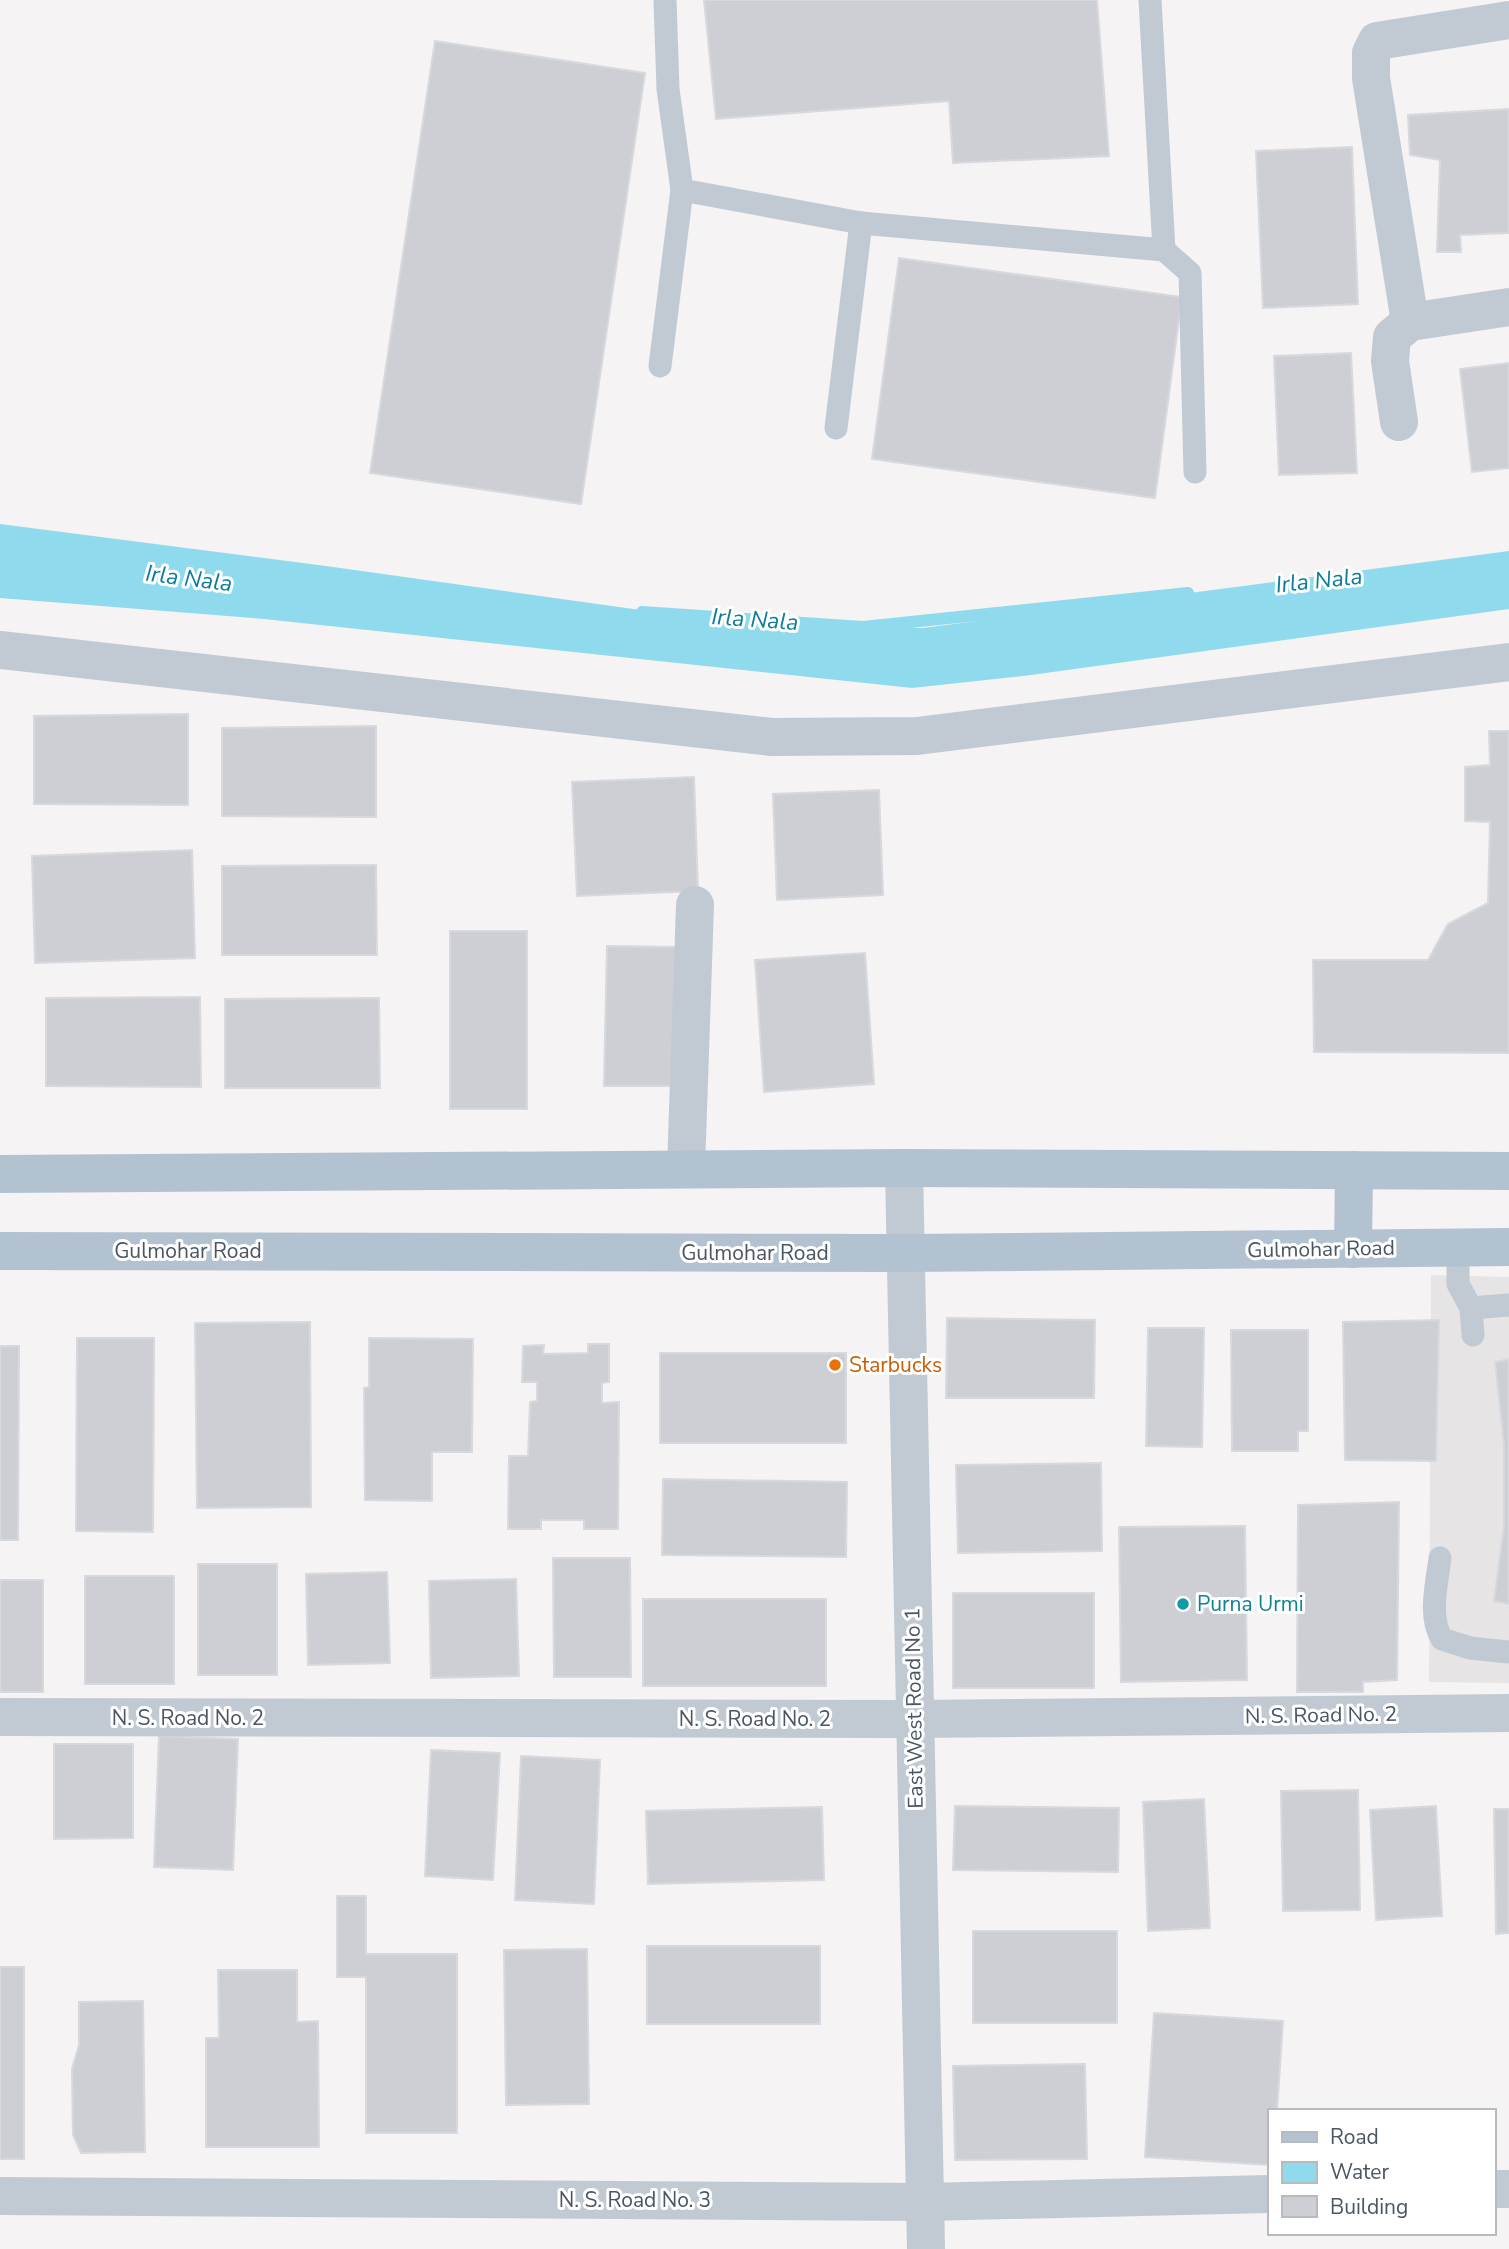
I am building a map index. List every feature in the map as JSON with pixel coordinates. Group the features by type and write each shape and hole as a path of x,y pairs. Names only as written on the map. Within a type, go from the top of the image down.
{"main road":[{"path":"0,1174 904,1167 1509,1171"},
{"path":"1353,1249 1354,1170"},
{"name":"Gulmohar Road","path":"0,1251 907,1253 1509,1247"}],"street":[{"path":"1410,321 1371,78 1371,53 1377,41 1509,20"},
{"path":"1399,422 1390,361 1392,337 1410,321 1509,307"},
{"path":"0,650 772,737 917,736 1509,663"},
{"path":"686,1169 695,905"},
{"name":"East West Road No 1","path":"904,1167 926,2249"},
{"name":"N. S. Road No. 2","path":"0,1717 914,1719 1509,1713"},
{"name":"N. S. Road No. 3","path":"0,2196 926,2202 1268,2194"}],"lane":[{"path":"660,366 682,190 668,89 664,0"},
{"path":"1150,0 1164,250"},
{"path":"682,190 861,223 1164,250 1190,273 1195,472"},
{"path":"836,428 861,223"},
{"path":"1458,1248 1458,1284 1471,1308 1473,1335"},
{"path":"1471,1308 1509,1305"},
{"path":"1440,1558 1435,1605 1436,1629 1442,1639 1470,1647 1509,1652"}],"shaded area":[{"path":"1431,1275 1509,1277 1509,1683 1429,1682"}],"water":[{"path":"0,524 762,627 923,628 1509,551 1509,609 1031,675 912,688 264,619 0,598"}],"building":[{"path":"704,0 1097,0 1109,156 953,163 949,101 716,119"},
{"path":"435,41 645,73 581,504 370,473"},
{"path":"1509,109 1509,233 1460,235 1461,252 1437,252 1440,160 1410,155 1408,115"},
{"path":"1352,147 1358,304 1263,308 1256,151"},
{"path":"899,258 1182,297 1155,498 872,459"},
{"path":"1351,353 1357,473 1279,475 1274,356"},
{"path":"1509,363 1509,468 1472,472 1460,369"},
{"path":"188,714 188,805 34,804 34,716"},
{"path":"376,726 376,817 222,816 222,728"},
{"path":"1489,731 1509,731 1509,1053 1314,1052 1313,960 1428,960 1448,924 1488,903 1490,822 1465,821 1465,767 1490,765"},
{"path":"694,777 698,891 577,896 572,782"},
{"path":"879,790 883,895 777,900 773,794"},
{"path":"192,850 195,958 35,963 32,856"},
{"path":"376,865 377,955 222,955 222,866"},
{"path":"450,931 527,931 527,1109 450,1109"},
{"path":"607,946 682,947 681,1086 604,1086"},
{"path":"865,953 874,1084 764,1092 755,960"},
{"path":"200,997 201,1087 46,1086 46,998"},
{"path":"379,998 380,1088 225,1088 225,999"},
{"path":"947,1318 1095,1320 1094,1398 946,1398"},
{"path":"1439,1320 1436,1461 1345,1460 1343,1322"},
{"path":"310,1322 311,1507 197,1508 195,1323"},
{"path":"1148,1328 1204,1328 1202,1447 1146,1446"},
{"path":"1231,1330 1308,1330 1308,1431 1298,1431 1298,1451 1232,1451"},
{"path":"77,1338 154,1338 153,1532 76,1531"},
{"path":"369,1338 473,1339 472,1452 432,1452 432,1501 365,1500 364,1388 369,1387"},
{"path":"588,1344 609,1344 609,1382 602,1383 602,1403 619,1402 618,1529 584,1529 584,1520 541,1520 541,1529 508,1529 509,1456 528,1456 530,1402 537,1401 537,1382 522,1382 523,1346 544,1345 543,1354 588,1353"},
{"path":"0,1346 19,1346 18,1540 0,1540"},
{"path":"660,1353 846,1353 846,1443 660,1443"},
{"path":"1509,1359 1509,1604 1494,1601 1504,1526 1504,1445 1495,1362"},
{"path":"1101,1463 1102,1551 958,1553 956,1465"},
{"path":"663,1479 847,1482 846,1557 662,1555"},
{"path":"1399,1502 1397,1680 1363,1682 1363,1692 1297,1692 1298,1505"},
{"name":"Purna Urmi","path":"1245,1526 1247,1680 1121,1682 1119,1527"},
{"path":"553,1558 630,1558 631,1677 554,1677"},
{"path":"198,1564 277,1564 277,1675 198,1675"},
{"path":"387,1572 390,1663 308,1665 306,1574"},
{"path":"85,1576 174,1576 174,1684 85,1684"},
{"path":"516,1579 519,1676 431,1678 429,1581"},
{"path":"0,1580 43,1580 43,1692 0,1692"},
{"path":"953,1593 1094,1593 1094,1688 953,1688"},
{"path":"643,1599 826,1599 826,1686 643,1686"},
{"path":"159,1736 238,1739 233,1870 154,1867"},
{"path":"54,1744 133,1744 133,1838 54,1839"},
{"path":"431,1750 500,1753 493,1880 425,1876"},
{"path":"521,1756 600,1760 594,1904 515,1900"},
{"path":"1358,1790 1360,1910 1283,1911 1281,1791"},
{"path":"1204,1799 1210,1928 1148,1931 1143,1802"},
{"path":"955,1806 1119,1808 1118,1872 953,1870"},
{"path":"1436,1806 1442,1916 1376,1920 1370,1810"},
{"path":"822,1807 824,1880 648,1884 646,1811"},
{"path":"1494,1809 1509,1809 1509,1933 1496,1934"},
{"path":"337,1896 366,1896 366,1954 457,1954 457,2133 366,2133 366,1977 337,1977"},
{"path":"973,1931 1117,1931 1117,2023 973,2023"},
{"path":"647,1946 820,1946 820,2024 647,2024"},
{"path":"587,1949 589,2104 506,2105 504,1950"},
{"path":"0,1967 24,1967 24,2159 0,2159"},
{"path":"218,1970 297,1970 297,2022 318,2021 319,2147 206,2147 206,2038 219,2038"},
{"path":"143,2001 145,2152 81,2153 73,2135 72,2069 79,2045 79,2002"},
{"path":"1154,2013 1283,2021 1277,2109 1268,2109 1268,2165 1145,2157"},
{"path":"1085,2064 1087,2159 955,2160 953,2066"}],"waterway":[{"name":"Irla Nala","path":"642,612 863,627 1188,593"}],"place":[{"name":"Starbucks","path":"835,1365"},
{"name":"Purna Urmi","path":"1183,1604"}]}
